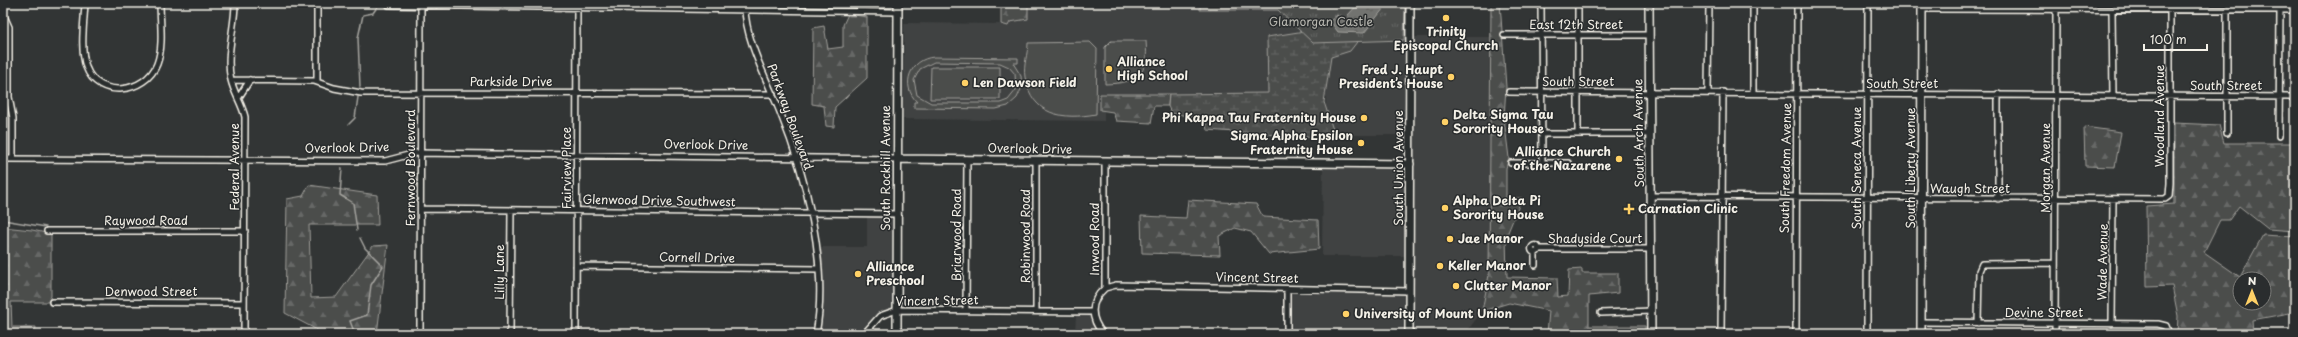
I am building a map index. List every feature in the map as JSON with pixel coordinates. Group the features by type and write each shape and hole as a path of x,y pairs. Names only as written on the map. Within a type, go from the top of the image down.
{"street":[{"path":"85,3 84,55 86,67 90,75 99,83 116,89 129,89 140,85 155,69 159,53 160,3"},
{"name":"Federal Avenue","path":"235,3 230,46 230,80 239,97 245,117 244,334"},
{"path":"317,3 317,81"},
{"name":"Fairview Place","path":"576,334 577,3"},
{"name":"Parkway Boulevard","path":"746,3 745,11 753,43 796,157 810,213 818,269 819,306 816,334"},
{"name":"South Rockhill Avenue","path":"897,334 898,3"},
{"name":"South Union Avenue","path":"1409,334 1410,3"},
{"path":"1541,3 1542,163"},
{"path":"1578,3 1578,134"},
{"name":"South Arch Avenue","path":"1649,3 1651,334"},
{"path":"1708,92 1709,3"},
{"path":"1753,3 1753,93"},
{"name":"South Freedom Avenue","path":"1796,334 1797,3"},
{"name":"South Seneca Avenue","path":"1867,334 1868,3"},
{"path":"1998,3 1998,9"},
{"name":"Morgan Avenue","path":"2055,334 2056,3"},
{"path":"389,5 577,9 898,12"},
{"name":"Fernwood Boulevard","path":"420,334 422,153 421,5"},
{"path":"1922,6 1998,9 2295,10"},
{"name":"South Liberty Avenue","path":"1921,334 1922,6"},
{"path":"2112,10 2113,96"},
{"name":"Woodland Avenue","path":"2168,198 2170,184 2170,10"},
{"path":"2227,10 2227,133"},
{"path":"2279,136 2280,10"},
{"path":"5,18 9,27 8,97 13,118 13,159"},
{"name":"East 12th Street","path":"1504,35 1648,35"},
{"name":"Parkside Drive","path":"230,80 317,81 334,88 353,92 773,94"},
{"path":"239,97 250,80"},
{"name":"South Street","path":"1509,92 1998,94 2056,96 2295,96"},
{"path":"1722,334 1723,92"},
{"path":"1998,94 1998,199"},
{"path":"1542,134 1649,134"},
{"name":"Overlook Drive","path":"4,159 385,161 410,154 422,153 1410,164"},
{"name":"Briarwood Road","path":"966,310 967,159"},
{"name":"Robinwood Road","path":"1036,160 1036,311"},
{"name":"Inwood Road","path":"1092,312 1096,300 1106,288 1105,161"},
{"path":"1511,163 1568,163"},
{"name":"Waugh Street","path":"1651,196 2113,200 2163,200 2168,198"},
{"name":"Wade Avenue","path":"2112,324 2113,200"},
{"name":"Glenwood Drive Southwest","path":"421,209 897,214"},
{"name":"Lilly Lane","path":"510,334 511,210"},
{"name":"Raywood Road","path":"47,231 245,231"},
{"name":"Shadyside Court","path":"1535,265 1537,251 1651,249"},
{"path":"1978,322 1979,271 1982,264 2055,263"},
{"name":"Cornell Drive","path":"576,266 818,269"},
{"name":"Vincent Street","path":"1106,288 1116,285 1409,291"},
{"path":"1287,289 1287,334"},
{"name":"Denwood Street","path":"55,302 244,303"},
{"name":"Vincent Street","path":"864,334 880,316 897,310 1092,312"},
{"path":"1601,313 1651,311"},
{"path":"1092,312 1096,324 1103,334"},
{"name":"Devine Street","path":"1921,322 2166,326 2169,334"},
{"path":"576,334 611,334"}],"shaded area":[{"name":"Alliance High School","path":"1001,3 1200,3 1201,10 1278,10 1313,43 1404,40 1405,135 1326,135 1326,96 1104,96 1104,121 903,119 904,23 1001,24"},
{"path":"2062,3 2295,3 2295,6 2062,8"},
{"path":"1410,37 1490,37 1489,275 1482,311 1465,334 1414,334"},
{"path":"1323,163 1410,164 1409,256 1322,256"},
{"name":"Alliance Preschool","path":"867,217 893,217 893,307 878,313 864,331 859,333 820,333 823,286 819,247 867,247"},
{"name":"University of Mount Union","path":"1289,292 1404,295 1404,334 1289,334"},
{"path":"1076,314 1089,316 1100,334 1075,334"}],"green space":[{"path":"1001,3 1028,3 1028,19 1010,22 1008,26 1001,24"},
{"name":"Glamorgan Castle","path":"1200,3 1405,3 1404,40 1313,43 1278,10 1200,10"},
{"path":"1491,3 1500,3 1506,87 1504,118 1509,158 1506,168 1506,198 1522,198 1506,237 1507,277 1557,278 1558,297 1568,296 1569,270 1582,269 1582,273 1618,273 1618,293 1589,296 1589,326 1645,326 1645,334 1547,334 1549,311 1509,303 1482,311 1489,275"},
{"path":"848,14 867,17 867,78 835,107 834,127 826,126 824,106 812,104 813,28 824,26 828,49 843,47 843,25"},
{"path":"1311,30 1364,33 1350,51 1331,57 1324,102 1334,133 1334,139 1207,130 1205,119 1171,113 1168,106 1169,94 1268,93 1267,37"},
{"path":"1111,41 1146,41 1146,62 1139,75 1126,82 1105,84 1105,47"},
{"path":"1090,42 1097,49 1096,114 1084,116 1061,115 1042,107 1034,100 1025,77 1028,43"},
{"path":"934,57 1018,58 1018,63 1013,63 1021,76 1022,87 1017,98 1008,106 996,109 914,108 914,102 917,102 909,88 910,74 919,62","holes":["934,62 1000,63 1009,67 1015,74 1016,90 1008,100 1000,103 931,103 917,95 914,80 920,69"]},
{"name":"Len Dawson Field","path":"931,67 1000,67 1000,99 930,99"},
{"path":"1100,94 1169,94 1168,106 1154,106 1151,123 1116,121 1113,112 1100,110"},
{"path":"2174,123 2219,125 2224,143 2295,143 2295,231 2268,229 2239,206 2229,220 2220,220 2204,252 2232,271 2232,311 2272,311 2272,271 2243,271 2263,235 2295,237 2295,312 2252,320 2253,334 2177,334 2178,316 2172,286 2147,287 2146,206 2174,204"},
{"path":"2084,127 2121,132 2115,167 2085,166"},
{"path":"309,185 377,195 378,225 309,225 311,298 336,297 373,246 388,245 377,334 321,332 285,313 287,199 303,196"},
{"path":"1188,200 1256,204 1263,217 1318,220 1319,249 1269,254 1251,232 1235,228 1219,236 1220,255 1142,253 1141,216 1186,218"},
{"path":"3,227 32,230 51,234 51,296 48,302 11,302 12,327 36,327 35,334 3,334"}],"water":[{"path":"1359,3 1388,3 1364,33 1338,32 1330,21 1337,15 1343,20 1347,20 1348,15"}],"waterway":[{"path":"360,87 358,38 363,15 373,13 380,3"},
{"path":"349,124 355,118 358,97"},
{"path":"342,168 340,195 353,203 357,230"},
{"path":"3,220 46,227"},
{"path":"355,334 350,321 367,315 371,285 383,266 365,248 360,238"}],"place":[{"name":"Trinity Episcopal Church","path":"1446,18"},
{"name":"Alliance High School","path":"1109,69"},
{"name":"Fred J. Haupt President’s House","path":"1451,77"},
{"name":"Len Dawson Field","path":"965,83"},
{"name":"Phi Kappa Tau Fraternity House","path":"1364,118"},
{"name":"Delta Sigma Tau Sorority House","path":"1445,122"},
{"name":"Sigma Alpha Epsilon Fraternity House","path":"1361,143"},
{"name":"Alliance Church of the Nazarene","path":"1619,159"},
{"name":"Alpha Delta Pi Sorority House","path":"1445,208"},
{"name":"Carnation Clinic","path":"1629,209"},
{"name":"Jae Manor","path":"1450,239"},
{"name":"Keller Manor","path":"1440,266"},
{"name":"Alliance Preschool","path":"858,274"},
{"name":"Clutter Manor","path":"1456,286"},
{"name":"University of Mount Union","path":"1346,314"}]}
